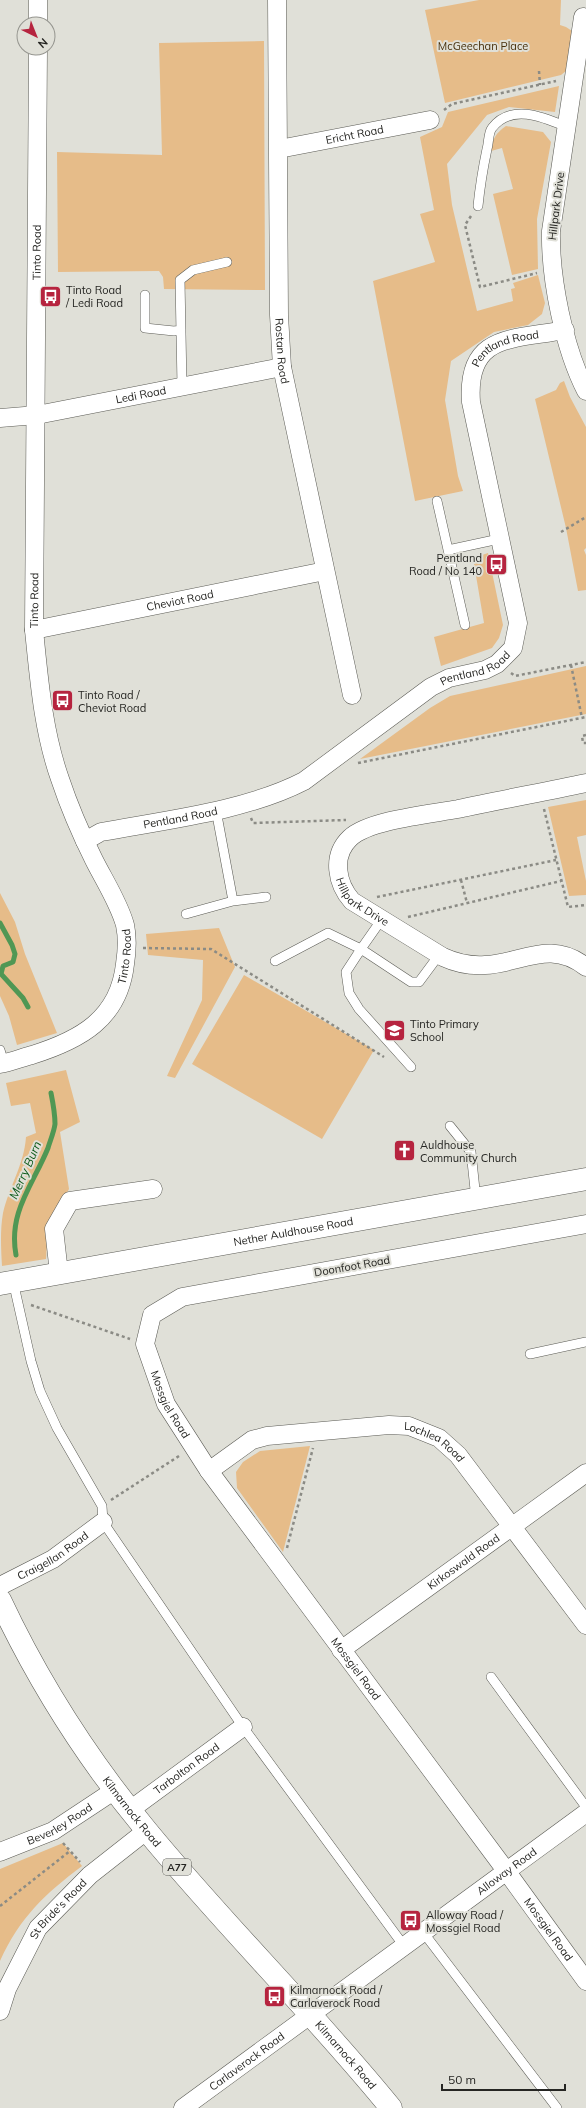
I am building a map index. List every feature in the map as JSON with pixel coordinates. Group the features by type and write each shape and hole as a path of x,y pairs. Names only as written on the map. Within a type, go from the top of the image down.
{"main road":[{"name":"Nether Auldhouse Road","path":"10,1288 59,1273 586,1179"},
{"name":"Kilmarnock Road","path":"0,1600 16,1634 52,1700 115,1790 146,1831 184,1876 311,2015 391,2108"}],"street":[{"path":"38,0 38,16"},
{"name":"Rostan Road","path":"277,0 279,315 282,366 352,695"},
{"name":"Hillpark Drive","path":"583,16 551,231 553,269 565,330 573,361 586,392"},
{"name":"Tinto Road","path":"1,1059 64,1044 95,1024 109,1009 118,994 124,979 127,948 124,924 85,841 60,778 47,729 34,630 37,415 38,56"},
{"name":"Ericht Road","path":"279,149 430,120"},
{"name":"Pentland Road","path":"85,841 101,832 216,810 265,798 298,784 431,687 449,678 485,670 497,664 513,648 518,623 471,402 472,372 480,354 498,342 565,330"},
{"name":"Ledi Road","path":"0,418 37,415 282,366"},
{"name":"Cheviot Road","path":"34,630 325,571"},
{"name":"Hillpark Drive","path":"586,783 400,820 358,833 349,839 344,847 339,860 338,871 339,880 344,892 352,901 439,955 456,962 485,965 548,953 572,959 586,967"},
{"path":"59,1273 54,1229 70,1201 153,1189"},
{"name":"Doonfoot Road","path":"146,1344 152,1315 182,1297 586,1224"},
{"name":"Mossgiel Road","path":"146,1344 166,1404 209,1471 507,1872 586,1982"},
{"name":"Lochlea Road","path":"209,1471 252,1440 267,1436 317,1430 389,1425 409,1426 439,1438 458,1455 586,1625"},
{"name":"Kirkoswald Road","path":"341,1650 512,1528 586,1472"},
{"name":"Craigellan Road","path":"0,1586 53,1559 103,1514"},
{"name":"Tarbolton Road","path":"130,1810 242,1727"},
{"name":"Beverley Road","path":"0,1852 53,1831 115,1790"},
{"name":"Alloway Road","path":"311,2015 586,1813"},
{"name":"St Bride's Road","path":"0,2011 8,1989 38,1928 90,1875 146,1831"},
{"name":"Carlaverock Road","path":"183,2108 311,2015"}],"lane":[{"path":"478,206 481,176 491,129 506,115 526,114 538,116 567,127"},
{"path":"182,386 180,280 193,270 228,262"},
{"path":"145,295 145,328 174,331 181,330"},
{"path":"437,501 465,625"},
{"path":"448,550 499,539"},
{"path":"216,810 234,901"},
{"path":"186,914 234,901 266,896"},
{"path":"386,922 361,949 346,972 349,993 359,1009 411,1067"},
{"path":"275,961 328,933 361,949 411,982 419,982 424,978 439,955"},
{"path":"450,1126 471,1152 476,1199"},
{"path":"10,1288 43,1398 57,1428 103,1514 242,1727 404,1946"},
{"path":"530,1354 586,1342"},
{"path":"491,1677 586,1807"},
{"path":"423,1932 557,2108"}],"path":[{"path":"539,71 540,85"},
{"path":"430,120 452,104 556,82"},
{"path":"478,206 465,225 480,287 553,269"},
{"path":"561,532 586,517"},
{"path":"497,664 515,676 586,662"},
{"path":"571,664 582,718"},
{"path":"343,751 355,764 586,717"},
{"path":"586,736 582,736 583,743 586,743"},
{"path":"540,793 568,907 586,905"},
{"path":"245,802 253,823 344,819 358,833"},
{"path":"361,907 375,897 556,860"},
{"path":"461,880 467,903"},
{"path":"386,922 413,914 561,881"},
{"path":"127,948 211,949 385,1058"},
{"path":"10,1288 146,1344"},
{"path":"281,1569 317,1430"},
{"path":"103,1514 193,1446"},
{"path":"53,1831 90,1875"},
{"path":"0,1906 70,1851"}],"green space":[{"name":"McGeechan Place","path":"479,0 561,0 560,25 572,31 566,71 561,75 445,103 425,10"},
{"path":"264,41 265,290 164,289 163,277 159,271 58,272 57,152 162,155 159,43"},
{"path":"559,86 555,112 509,107 487,115 447,164 452,205 477,311 513,301 511,289 515,288 513,283 538,275 545,303 542,314 528,325 494,332 451,361 445,400 458,476 463,491 415,501 373,281 435,262 420,214 434,210 420,137 442,127 448,112"},
{"path":"506,126 543,132 551,142 537,219 538,269 512,275 493,194 513,189 502,148 491,151 492,143 495,137"},
{"path":"564,381 570,397 586,427 586,548 584,550 586,555 586,590 578,591 566,528 535,399 556,390 560,383"},
{"path":"488,553 503,625 499,638 492,648 441,666 434,637 484,623 473,558"},
{"path":"586,666 586,714 360,759 430,708 450,696"},
{"path":"586,800 586,835 577,837 586,881 586,895 569,896 548,807"},
{"path":"0,893 15,922 25,954 57,1033 17,1045 9,1016 0,996"},
{"path":"219,928 235,967 175,1078 167,1076 202,1000 203,960 148,955 146,934"},
{"path":"244,975 374,1050 322,1139 192,1064"},
{"path":"66,1070 80,1122 60,1132 69,1189 48,1226 46,1259 2,1266 1,1233 3,1213 22,1157 26,1137 36,1133 30,1103 11,1106 6,1083"},
{"path":"310,1446 283,1552 237,1488 236,1472 243,1462 260,1451"},
{"path":"63,1843 82,1866 56,1886 25,1919 8,1945 0,1961 0,1869"}],"waterway":[{"name":"Merry Burn","path":"0,923 12,945 15,954 13,962 3,966 1,974 23,998 28,1007"},
{"name":"Merry Burn","path":"16,1255 14,1240 19,1212 23,1199 48,1148 55,1124 51,1093"}],"place":[{"name":"Tinto Road / Ledi Road","path":"51,296"},
{"name":"Pentland Road / No 140","path":"497,564"},
{"name":"Tinto Road / Cheviot Road","path":"62,701"},
{"name":"Tinto Primary School","path":"394,1030"},
{"name":"Auldhouse Community Church","path":"404,1151"},
{"name":"Alloway Road / Mossgiel Road","path":"411,1921"},
{"name":"Kilmarnock Road / Carlaverock Road","path":"275,1996"}]}
